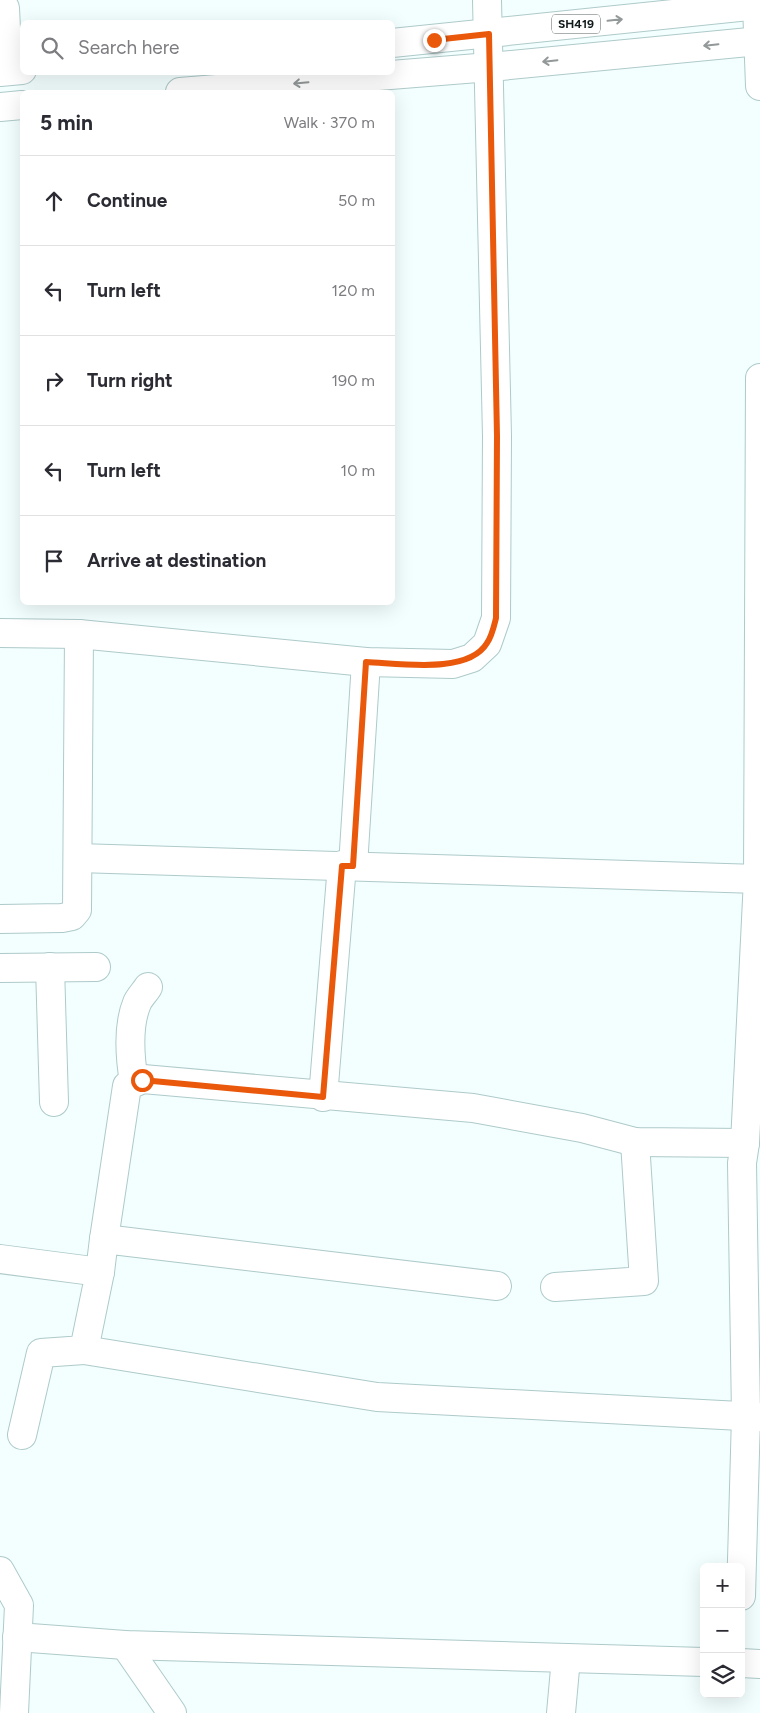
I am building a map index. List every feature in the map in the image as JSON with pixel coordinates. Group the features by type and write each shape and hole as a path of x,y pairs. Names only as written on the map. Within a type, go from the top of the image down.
{"street":[{"path":"0,633 80,634 366,662 453,664 472,658 487,644 496,618 497,436 487,0"},
{"path":"0,3 5,8 10,71"},
{"path":"758,5 760,86"},
{"name":"SH419","path":"395,43 758,5"},
{"path":"395,75 760,41"},
{"path":"205,90 391,75"},
{"path":"0,107 20,105"},
{"path":"743,1563 753,1417 749,1157 758,911 760,378"},
{"path":"0,920 72,916 77,910 80,634"},
{"path":"323,1097 348,866 366,662"},
{"path":"78,858 758,879"},
{"path":"0,968 96,966"},
{"path":"50,967 54,1102"},
{"path":"134,1082 130,1049 132,1024 137,1003 148,987"},
{"path":"84,1350 100,1272 127,1086 134,1082 142,1080 323,1097 473,1108 582,1128 635,1142 749,1157"},
{"path":"555,1287 644,1281 635,1142"},
{"path":"104,1239 497,1286"},
{"path":"0,1259 100,1272"},
{"path":"22,1435 41,1353 84,1350 377,1397 753,1417"},
{"path":"0,1571 17,1637 14,1713"},
{"path":"17,1637 126,1644 700,1662"},
{"path":"126,1644 172,1713"},
{"path":"562,1713 566,1658"},
{"path":"745,1663 760,1664"}],"route":[{"path":"142,1080 323,1097 342,866 353,866 366,662 453,664 472,658 487,644 496,618 497,436 489,34 434,40"}]}
